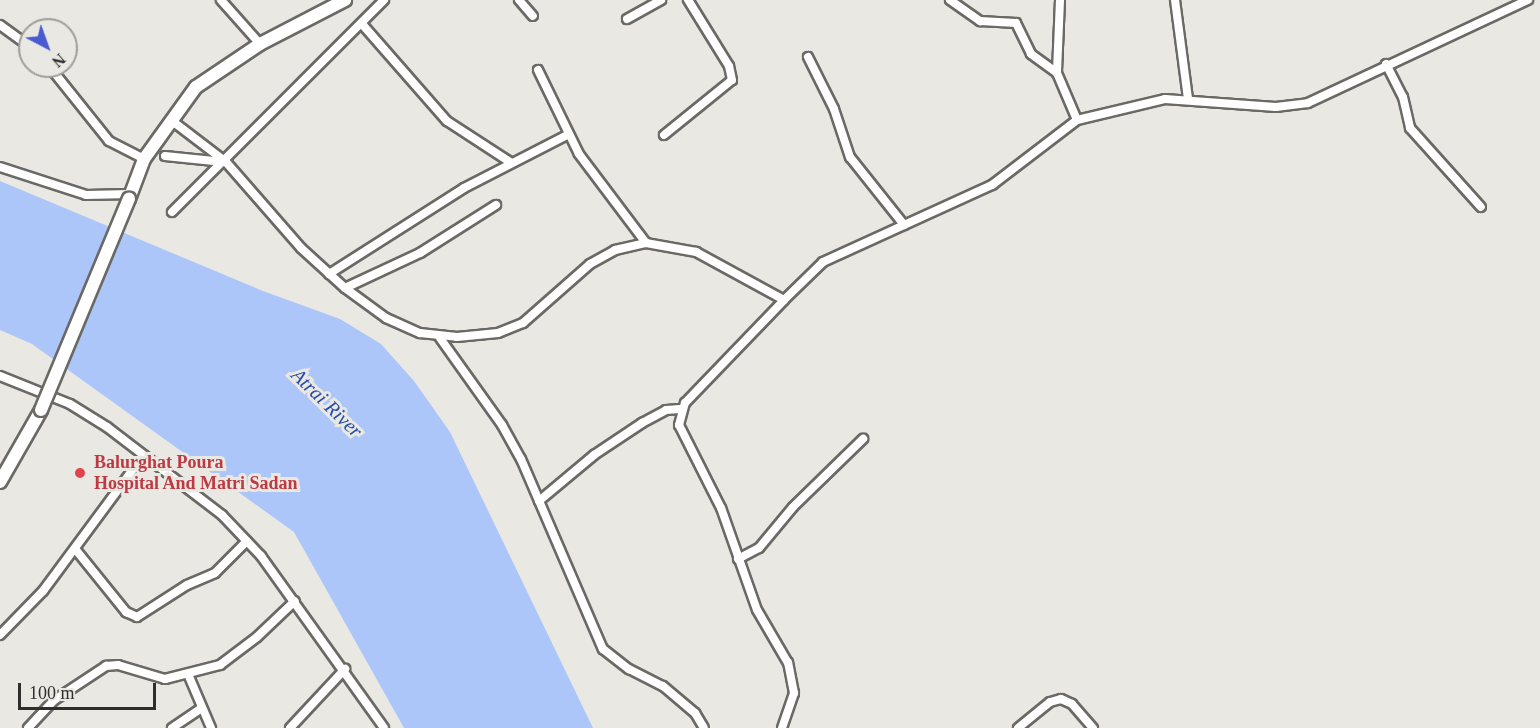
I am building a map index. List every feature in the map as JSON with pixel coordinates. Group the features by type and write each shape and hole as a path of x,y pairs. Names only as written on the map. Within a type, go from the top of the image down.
{"main road":[{"path":"0,482 41,410 144,159 171,120 196,87 260,44 345,0"}],"street":[{"path":"221,0 260,44"},
{"path":"172,212 225,162 384,0"},
{"path":"519,0 533,16"},
{"path":"627,19 661,0"},
{"path":"664,135 732,80 729,66 688,0"},
{"path":"950,0 980,21 1016,23 1031,54 1057,73"},
{"path":"1060,0 1057,73 1077,120"},
{"path":"1175,0 1188,99"},
{"path":"782,728 794,693 793,677 757,610 721,508 678,424 680,409 784,300 823,262 992,185 1077,120 1165,99 1276,107 1308,103 1334,94 1386,64 1528,0"},
{"path":"362,24 447,121 510,162"},
{"path":"0,25 18,39"},
{"path":"808,57 834,109 850,157 904,225"},
{"path":"1386,64 1403,97 1410,128 1482,207"},
{"path":"538,70 567,135 615,205 646,243"},
{"path":"59,78 109,141 144,159"},
{"path":"171,120 225,162 329,274 345,288 386,318 440,338 498,333 523,323 590,264 615,250 646,243 696,252 784,300"},
{"path":"329,274 430,208 510,162 567,135"},
{"path":"165,156 225,162"},
{"path":"0,167 86,195 130,197"},
{"path":"345,288 420,253 496,205"},
{"path":"440,338 502,424 539,501 603,649 629,669 663,686 695,713 704,728"},
{"path":"0,376 70,404 222,515 247,541 295,601 345,669 384,728"},
{"path":"539,501 594,455 642,423 666,410 680,409"},
{"path":"738,559 759,548 793,507 863,439"},
{"path":"0,635 24,613 76,550 143,456"},
{"path":"76,550 126,612 137,617 188,585 215,573 247,541"},
{"path":"28,728 59,696 106,666 118,665 165,679 188,674 233,657 295,601"},
{"path":"290,728 345,669"},
{"path":"188,674 211,728"},
{"path":"1018,728 1050,702 1061,699 1072,704 1093,728"},
{"path":"172,728 202,708"}],"water":[{"name":"Atrai River","path":"0,181 263,291 340,319 381,344 414,381 450,432 593,728 404,728 294,532 32,344 0,330"}],"place":[{"name":"Balurghat Poura Hospital And Matri Sadan","path":"80,473"}]}
